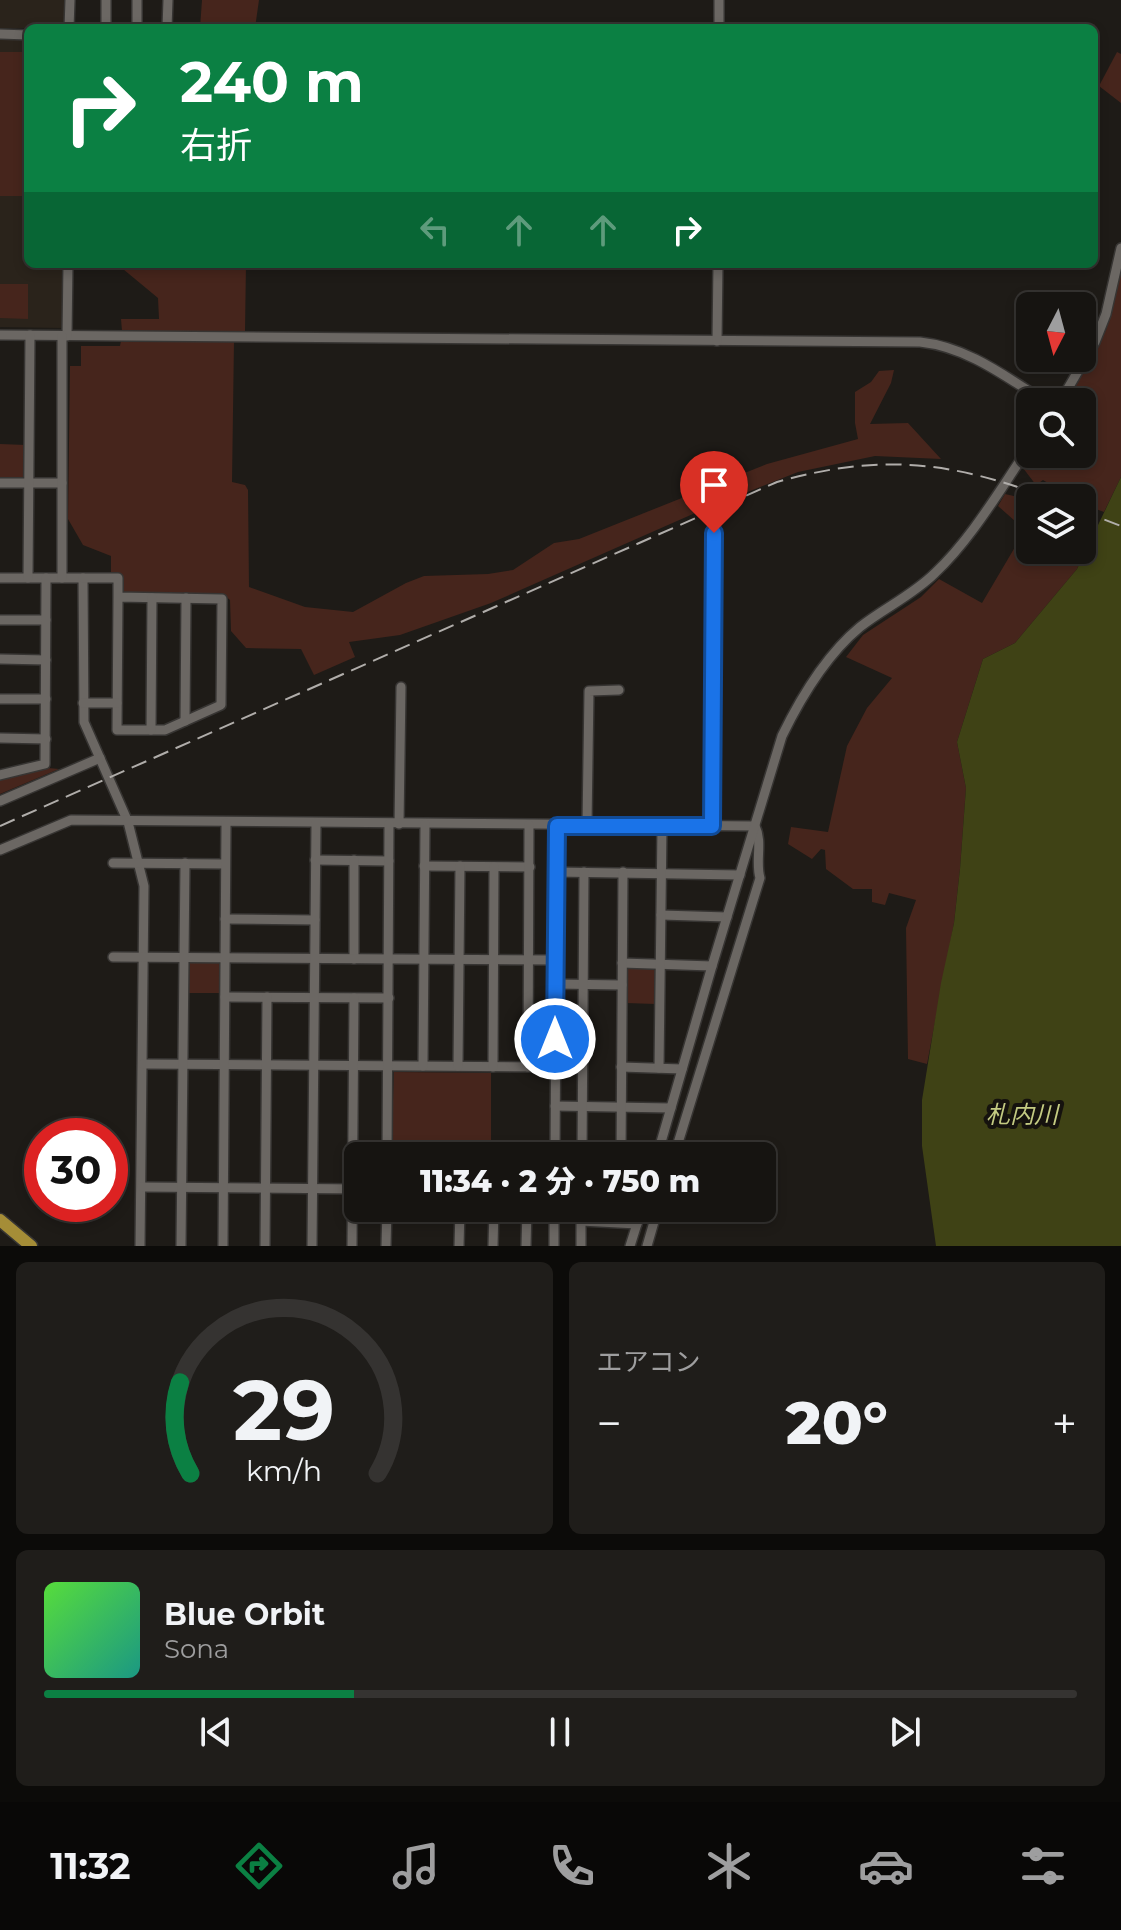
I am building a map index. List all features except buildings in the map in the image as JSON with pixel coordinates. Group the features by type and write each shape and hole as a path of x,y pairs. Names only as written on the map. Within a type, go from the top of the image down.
{"highway":[{"path":"0,1220 31,1246"},
{"path":"0,1231 18,1246"}],"street":[{"path":"69,24 70,0"},
{"path":"106,0 106,24"},
{"path":"137,0 137,24"},
{"path":"167,24 168,0"},
{"path":"719,0 719,24"},
{"path":"0,34 24,35"},
{"path":"1068,388 1095,342 1106,314 1121,248"},
{"path":"62,578 68,268"},
{"path":"717,341 718,268"},
{"path":"0,335 940,344 971,355 1024,388"},
{"path":"28,578 30,335"},
{"path":"661,1142 782,736 797,706 853,634 913,592 961,546 1016,466"},
{"path":"0,483 62,483"},
{"path":"712,826 714,533"},
{"path":"0,578 118,578 117,730 165,730 221,705 222,599 118,597"},
{"path":"0,775 45,764 46,578"},
{"path":"83,578 83,703 86,727 128,822 144,886 140,1246"},
{"path":"151,730 152,598"},
{"path":"185,721 186,598"},
{"path":"0,620 46,620"},
{"path":"0,659 46,660"},
{"path":"387,1142 389,861 394,824 401,687"},
{"path":"587,825 589,691 619,690"},
{"path":"0,699 46,699"},
{"path":"83,703 117,703"},
{"path":"0,738 46,739"},
{"path":"0,801 100,758"},
{"path":"0,850 71,820 755,826"},
{"path":"223,1246 226,823"},
{"path":"312,1246 316,823"},
{"path":"423,1066 425,824"},
{"path":"528,1067 529,825"},
{"path":"555,1142 557,826"},
{"path":"659,1068 662,826"},
{"path":"678,1142 760,878 757,868 759,833 755,826"},
{"path":"315,860 389,861"},
{"path":"354,860 354,959"},
{"path":"113,863 225,864"},
{"path":"181,1246 185,863"},
{"path":"424,866 530,867"},
{"path":"458,1066 460,866"},
{"path":"493,1067 494,867"},
{"path":"556,872 740,875"},
{"path":"582,1142 584,872"},
{"path":"621,1142 623,872"},
{"path":"661,915 727,917"},
{"path":"225,919 315,920"},
{"path":"113,957 556,960"},
{"path":"622,963 712,966"},
{"path":"556,984 622,985"},
{"path":"225,997 389,998"},
{"path":"265,1246 267,997"},
{"path":"354,998 355,1142"},
{"path":"143,1064 555,1067"},
{"path":"621,1067 682,1069"},
{"path":"555,1106 671,1108"},
{"path":"142,1187 344,1189"},
{"path":"352,1246 354,1222"},
{"path":"386,1246 387,1222"},
{"path":"459,1246 460,1222"},
{"path":"493,1246 494,1222"},
{"path":"526,1246 527,1222"},
{"path":"554,1222 554,1246"},
{"path":"581,1222 581,1246"},
{"path":"600,1222 637,1224 630,1246"},
{"path":"647,1246 654,1222"}],"shaded area":[{"path":"0,0 66,0 66,24 24,24 24,28 0,28"},
{"path":"202,0 259,0 256,24 200,24"},
{"path":"0,39 24,39 24,268 63,268 62,328 0,327"},
{"path":"0,52 24,52 24,196 0,196"},
{"path":"1117,52 1121,54 1121,103 1099,86"},
{"path":"1121,265 1121,477 1104,512 1096,509 1096,484 1050,484 1043,480 1035,484 1023,468 1096,468 1096,388 1074,388 1083,372 1096,372 1096,348 1106,330"},
{"path":"246,268 245,331 122,331 121,319 159,319 158,298 123,269"},
{"path":"0,284 28,284 28,319 0,318"},
{"path":"121,341 234,341 232,482 245,485 248,490 249,587 305,607 353,612 424,576 513,570 554,543 579,539 767,464 858,439 855,392 871,382 879,371 894,370 891,383 870,424 908,423 941,459 875,456 798,472 702,510 491,603 400,635 349,642 355,657 314,675 301,649 246,648 231,631 230,600 223,594 124,595 122,574 111,574 111,556 83,545 68,519 70,366 81,366 81,346 120,346"},
{"path":"0,444 26,445 23,478 0,478"},
{"path":"1005,494 1016,497 1016,522 998,506"},
{"path":"1016,545 1016,564 1079,564 1015,643 983,659 957,742 966,788 960,869 954,923 927,1064 908,1059 906,928 916,900 889,893 885,905 872,902 872,889 853,889 826,869 825,850 821,849 812,859 788,844 791,827 828,832 847,746 867,708 892,678 846,657 863,635 921,597 939,579 982,603"},
{"path":"48,768 59,769 0,794 0,780"},
{"path":"189,961 221,963 220,993 187,993"},
{"path":"627,966 657,968 656,1004 625,1003"},
{"path":"394,1072 491,1073 491,1142 392,1142"}],"water":[{"name":"札内川","path":"1121,477 1121,1246 936,1246 922,1146 922,1100 954,923 960,869 966,788 957,742 983,659 1015,643 1079,564 1096,564 1096,529"}],"railway":[{"path":"0,826 777,482 849,467 914,465 947,469 1016,487"},
{"path":"1096,516 1121,526"}],"route":[{"path":"555,1039 557,826 712,826 714,533"}]}
